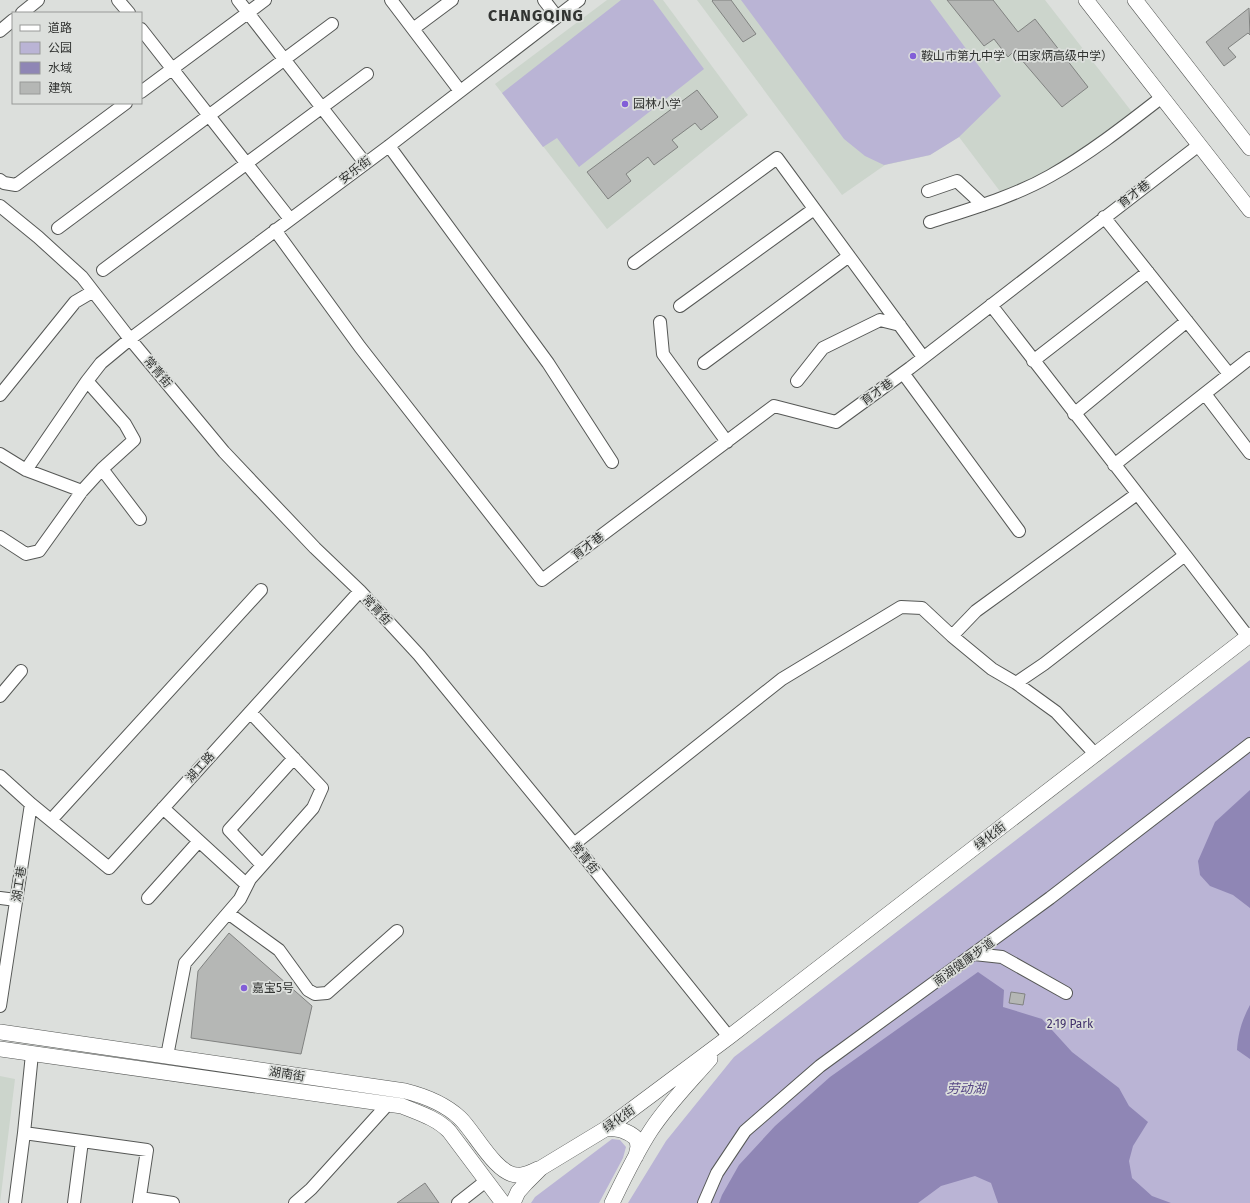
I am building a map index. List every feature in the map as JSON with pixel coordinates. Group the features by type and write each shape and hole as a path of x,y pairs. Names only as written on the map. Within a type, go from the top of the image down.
{"main road":[{"path":"1086,0 1250,210"},
{"path":"1135,0 1250,148"},
{"name":"绿化街","path":"513,1203 518,1192 541,1168 606,1128 729,1037 1249,636"},
{"name":"湖南街","path":"0,1032 405,1091 423,1096 439,1103 461,1118 498,1165 507,1172 517,1176 541,1168"},
{"name":"绿化街","path":"612,1203 651,1129 729,1037"},
{"name":"湖南街","path":"0,1049 402,1106 442,1124 449,1131 503,1203"},
{"path":"606,1128 622,1129 632,1134 637,1139 638,1147 635,1157"}],"street":[{"path":"23,12 38,0"},
{"path":"118,0 128,12"},
{"path":"238,0 365,163"},
{"path":"142,91 265,0"},
{"path":"391,0 460,91"},
{"path":"412,29 452,0"},
{"path":"544,0 557,17"},
{"name":"安乐街","path":"26,470 101,362 275,230 389,146 579,0"},
{"path":"0,31 12,21"},
{"path":"58,228 332,24"},
{"path":"142,30 290,219"},
{"path":"103,270 367,74"},
{"path":"930,222 997,200 1048,177 1081,158 1162,97"},
{"path":"0,180 4,183 16,185 125,104"},
{"name":"育才巷","path":"275,230 360,347 542,580 774,406 836,422 903,373 1199,144"},
{"path":"389,146 548,363 612,462"},
{"path":"634,264 777,158 923,357"},
{"path":"928,191 957,181 983,205"},
{"name":"常青街","path":"0,206 38,237 82,277 92,292 130,339 224,452 315,548 360,591 419,655 574,844 729,1037"},
{"path":"680,306 814,209"},
{"path":"1104,217 1229,374"},
{"path":"704,363 849,256"},
{"path":"1033,361 1148,272"},
{"path":"0,395 75,302 92,292"},
{"path":"991,305 1074,414 1249,636"},
{"path":"797,381 823,348 880,320 900,325"},
{"path":"1074,414 1187,321"},
{"path":"660,322 663,354 727,442"},
{"path":"1114,465 1250,358"},
{"path":"903,373 1019,531"},
{"path":"0,537 26,554 39,551 82,491 134,440 125,424 87,381"},
{"path":"1205,394 1250,453"},
{"path":"0,454 26,470 82,491"},
{"path":"102,470 140,519"},
{"path":"952,636 976,611 1137,494"},
{"path":"1016,683 1044,664 1184,555"},
{"path":"51,820 261,590"},
{"name":"湖工路","path":"31,804 109,868 360,591"},
{"path":"574,844 782,679 901,607 922,608 952,636 992,669 1016,683 1056,712 1096,755"},
{"path":"0,696 21,671"},
{"path":"167,1056 185,963 240,898 250,879 313,808 322,788 250,712"},
{"name":"南湖健康步道","path":"704,1203 717,1173 745,1131 820,1066 1050,898 1250,744"},
{"path":"262,865 229,830 294,758"},
{"path":"0,776 31,804"},
{"path":"0,788 15,790"},
{"name":"湖工巷","path":"0,1006 31,804"},
{"path":"162,808 246,885"},
{"path":"148,898 199,841"},
{"path":"0,898 16,900"},
{"path":"228,913 279,950 308,990 315,994 326,993 397,931"},
{"path":"974,954 1002,957 1066,993"},
{"path":"15,1203 32,1054"},
{"path":"295,1203 311,1189 388,1104"},
{"path":"24,1133 147,1150 139,1200 173,1203"},
{"path":"74,1203 82,1141"},
{"path":"458,1203 486,1181"}],"shaded area":[{"name":"园林小学","path":"607,0 663,0 748,115 607,229 495,84"},
{"name":"鞍山市第九中学（田家炳高级中学）","path":"697,0 1045,0 1132,112 1106,134 1065,163 1002,194 959,137 930,155 885,165 842,195"},
{"path":"0,1076 15,1079 0,1203"}],"green space":[{"path":"621,0 653,0 704,69 579,167 557,138 543,147 502,93"},
{"path":"741,0 930,0 1001,96 959,137 930,155 884,165 865,156 844,139"},
{"name":"2·19 Park","path":"1250,660 1250,1203 628,1203 666,1141 734,1057"},
{"path":"612,1139 620,1140 626,1147 623,1158 599,1203 531,1203 535,1197"}],"water":[{"path":"1250,790 1250,908 1233,895 1210,886 1200,875 1198,861 1215,822"},
{"name":"劳动湖","path":"978,972 1004,990 1003,1007 1042,1019 1072,1052 1119,1088 1129,1106 1148,1122 1133,1146 1129,1161 1132,1178 1152,1196 1171,1203 998,1203 991,1183 975,1176 941,1186 918,1203 719,1203 739,1165 775,1126 830,1077"},
{"path":"1250,1005 1250,1059 1237,1050 1241,1027"}],"building":[{"path":"731,0 756,34 743,42 712,1"},
{"path":"947,0 993,0 1018,32 1035,19 1088,87 1062,107 1014,51 1008,57 994,39 984,46"},
{"path":"1249,8 1250,35 1248,33 1228,48 1236,57 1224,66 1206,42"},
{"path":"697,90 718,117 701,130 695,123 672,140 678,147 654,165 648,157 626,174 631,181 608,199 587,172"},
{"name":"嘉宝5号","path":"229,933 312,1006 301,1054 191,1038 198,971"},
{"path":"1011,992 1025,994 1023,1005 1009,1003"},
{"path":"425,1183 439,1203 397,1203"}],"place":[{"name":"鞍山市第九中学（田家炳高级中学）","path":"913,56"},
{"name":"园林小学","path":"625,104"},
{"name":"嘉宝5号","path":"244,988"}],"district":[{"name":"CHANGQING","path":"536,15"}]}
